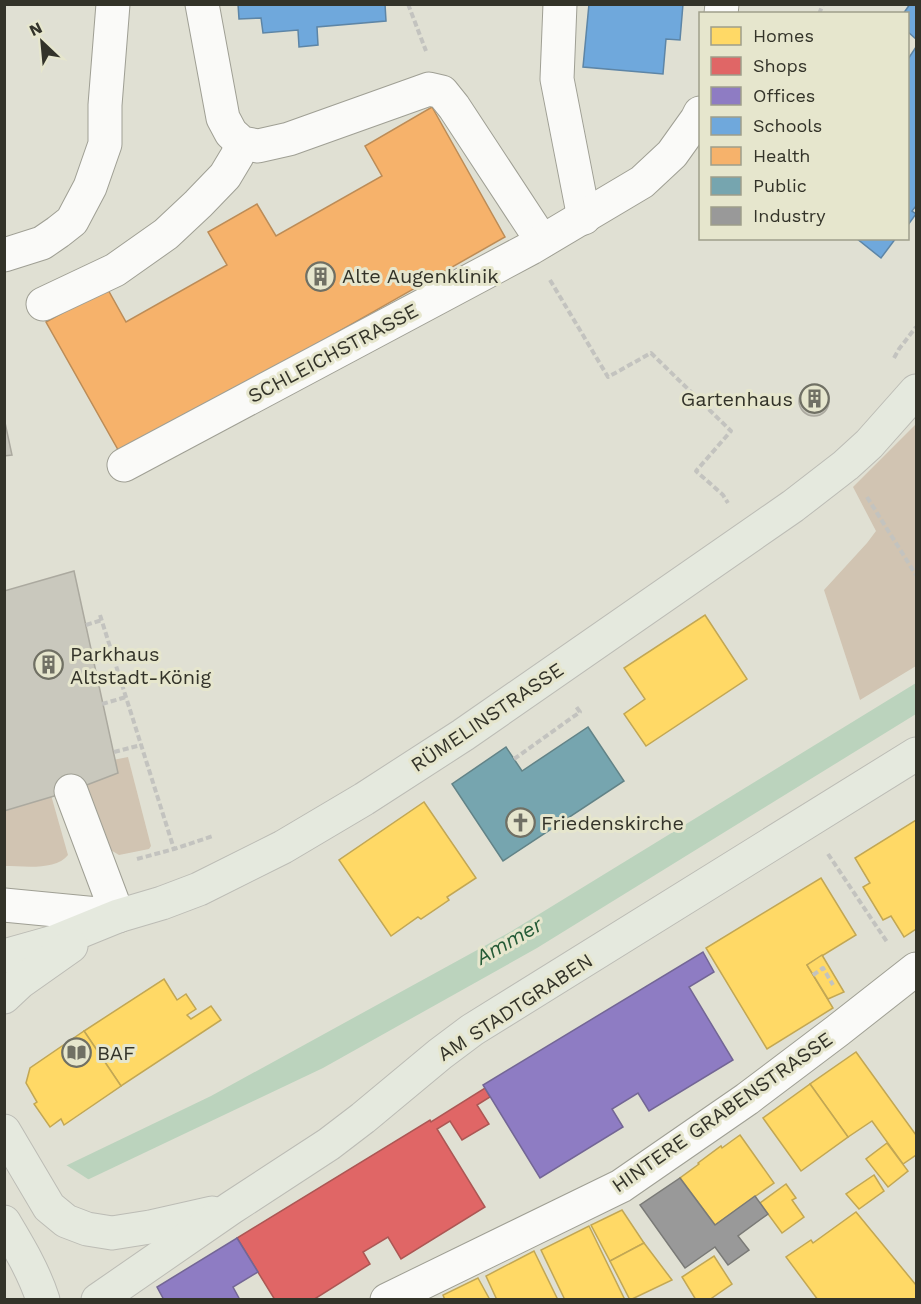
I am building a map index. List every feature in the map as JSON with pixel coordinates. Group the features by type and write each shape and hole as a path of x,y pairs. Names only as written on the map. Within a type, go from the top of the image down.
{"main road":[{"name":"RÜMELINSTRASSE","path":"4,956 54,942 118,916 199,889 283,847 364,799 463,735 783,513 830,478 868,444 916,391"},
{"name":"AM STADTGRABEN","path":"98,1299 121,1290 231,1208 329,1144 472,1030 916,754"},
{"path":"4,997 53,958 118,916"},
{"path":"4,1131 49,1207 66,1221 87,1229 112,1233 150,1227 231,1208"},
{"path":"4,1222 23,1254 43,1299"}],"street":[{"path":"4,255 42,243 72,221 90,187 105,144 105,105 113,4"},
{"path":"202,4 223,118 231,133 242,143 258,146 289,138 429,89 442,92 454,107 536,245"},
{"path":"560,4 557,79 584,218"},
{"name":"SCHLEICHSTRASSE","path":"124,465 584,218 642,182 672,154 699,115"},
{"path":"43,304 115,270 166,234 225,176 242,143"},
{"path":"4,905 118,916 71,791"},
{"name":"HINTERE GRABENSTRASSE","path":"387,1299 621,1186 747,1099 913,972"}],"path":[{"path":"536,245 608,377 651,353 731,431 696,471 723,495 729,505"},
{"path":"890,366 916,327"},
{"path":"867,497 916,575"},
{"path":"100,615 174,849"},
{"path":"86,626 102,620"},
{"path":"102,704 126,697"},
{"path":"514,759 580,712 571,700"},
{"path":"114,752 141,745"},
{"path":"100,867 174,849 216,835"},
{"path":"827,852 913,972"},
{"path":"813,975 823,968 827,976"}],"shaded area":[{"path":"916,424 916,666 860,700 824,590 876,531 853,487"},
{"path":"128,757 151,846 149,849 119,855 109,849 80,785 113,760"},
{"path":"51,795 68,855 63,860 48,866 5,866 5,809"}],"water":[{"name":"Ammer","path":"916,683 916,714 537,948 323,1068 5,1219 5,1195 211,1096 510,932"}],"pier":[{"path":"63,1163 91,1181 4,1222 4,1191"}],"building: Homes":[{"path":"705,615 747,679 646,746 624,714 645,699 624,668"},
{"path":"424,802 476,878 447,897 449,900 421,919 418,917 391,936 339,860"},
{"path":"916,820 916,929 904,937 891,916 883,920 863,887 870,883 855,858"},
{"path":"821,878 856,935 807,965 833,1008 767,1049 706,948"},
{"path":"822,955 844,992 828,999 807,965"},
{"path":"164,979 177,1000 186,994 196,1009 187,1015 191,1019 211,1006 221,1020 121,1086 84,1031"},
{"path":"84,1031 121,1086 64,1125 61,1119 50,1127 34,1104 37,1102 26,1083 30,1068"},
{"path":"856,1052 916,1135 916,1155 903,1164 872,1121 848,1137 810,1084"},
{"path":"810,1084 848,1137 801,1171 763,1118"},
{"path":"740,1135 774,1183 715,1225 680,1178 721,1146 722,1148"},
{"path":"887,1143 908,1171 888,1187 866,1159"},
{"path":"874,1175 884,1191 859,1209 846,1194"},
{"path":"786,1184 796,1198 792,1200 804,1217 782,1233 760,1203"},
{"path":"622,1210 644,1243 610,1261 591,1225"},
{"path":"856,1212 916,1285 916,1300 818,1300 786,1257 811,1240 813,1243"},
{"path":"589,1226 625,1300 565,1300 541,1250"},
{"path":"644,1243 672,1280 630,1300 610,1261"},
{"path":"534,1251 558,1300 497,1300 486,1276"},
{"path":"714,1256 732,1284 709,1300 696,1300 682,1277"},
{"path":"478,1278 490,1300 445,1300 443,1295"}],"building: Shops":[{"path":"485,1088 490,1097 477,1105 489,1124 462,1140 450,1121 437,1129 485,1207 401,1259 388,1237 363,1252 370,1264 313,1300 275,1300 237,1238"}],"building: Offices":[{"path":"703,952 714,972 689,987 733,1060 649,1111 638,1093 612,1109 623,1127 540,1178 483,1085"},
{"path":"237,1238 258,1272 233,1287 240,1300 164,1300 157,1287"}],"building: Schools":[{"path":"238,4 385,4 386,21 317,27 318,45 299,47 298,30 263,33 261,18 239,19"},
{"path":"589,4 683,4 680,40 666,39 663,74 583,67"},
{"path":"910,4 916,4 916,39 909,33 909,12 904,12"},
{"path":"916,47 916,206 912,211 916,214 909,224 909,58"},
{"path":"858,240 894,240 881,258"}],"building: Health":[{"name":"Alte Augenklinik","path":"432,107 505,237 121,455 46,322 107,288 126,322 227,265 208,232 257,204 276,236 382,176 365,146"}],"building: Public":[{"name":"Friedenskirche","path":"588,727 624,781 503,861 452,784 506,747 522,771"}],"building: Industry":[{"path":"680,1178 715,1225 755,1196 768,1214 738,1236 749,1250 728,1265 715,1247 685,1268 640,1205"}],"building: Other":[{"name":"Gartenhaus","path":"814,386 825,390 829,401 825,412 814,416 803,412 799,401 803,390"},
{"path":"4,418 12,455 4,456"},
{"name":"Parkhaus Altstadt-König","path":"74,571 118,773 71,791 4,811 4,591"}],"place":[{"name":"Alte Augenklinik","path":"321,276"},
{"name":"Gartenhaus","path":"814,399"},
{"name":"Parkhaus Altstadt-König","path":"49,665"},
{"name":"Friedenskirche","path":"520,823"},
{"name":"BAF","path":"76,1053"}]}
